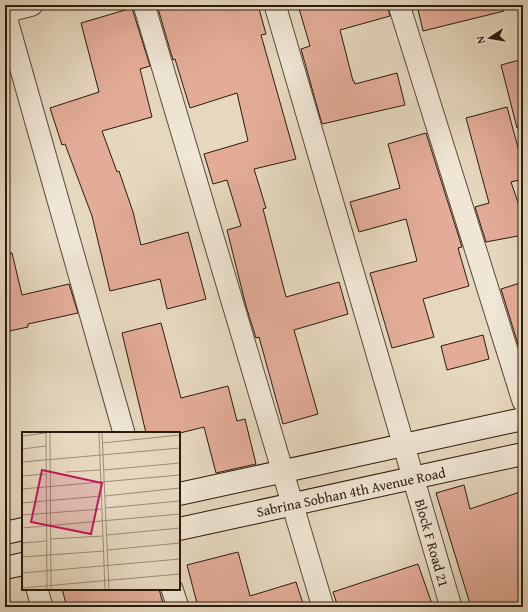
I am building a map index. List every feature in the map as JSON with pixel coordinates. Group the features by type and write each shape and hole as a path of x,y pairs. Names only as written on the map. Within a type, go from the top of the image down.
{"street":[{"path":"32,5 5,12 124,432"},
{"path":"144,5 291,505 323,607"},
{"name":"Block F Road 21","path":"275,5 451,607"},
{"path":"399,5 523,401"},
{"path":"180,494 523,419"},
{"name":"Sabrina Sobhan 4th Avenue Road","path":"180,530 523,454"},
{"path":"5,533 22,529"},
{"path":"5,568 22,564"},
{"path":"37,590 42,607"},
{"path":"172,590 178,607"}],"building":[{"path":"157,5 258,5 266,34 261,35 296,159 254,169 266,208 263,209 286,297 339,282 348,314 294,330 318,414 283,424 259,337 256,338 246,306 227,230 241,226 227,180 213,184 204,154 248,141 237,93 190,108 175,59 173,60"},
{"path":"298,5 387,5 390,16 340,30 355,84 397,73 405,105 322,124 301,49 310,46"},
{"path":"417,5 503,5 504,11 423,31"},
{"path":"132,8 150,66 140,69 152,117 102,131 117,172 119,171 133,212 141,245 188,232 206,299 167,309 160,279 110,291 92,216 65,144 62,145 50,108 99,92 81,23"},
{"path":"523,59 523,127 517,128 501,65"},
{"path":"507,107 523,166 523,179 511,182 523,217 523,235 486,242 475,207 489,203 466,118"},
{"path":"426,133 462,247 458,248 469,286 423,299 434,337 392,348 370,273 417,261 406,219 359,232 350,202 400,188 388,144"},
{"path":"5,253 12,253 22,295 69,284 78,313 28,324 28,327 5,332"},
{"path":"523,282 523,354 521,354 501,289"},
{"path":"161,323 181,398 228,386 237,421 245,419 256,464 216,473 204,427 180,433 146,432 122,333"},
{"path":"483,335 489,359 447,370 441,346"},
{"path":"464,485 470,509 523,491 523,607 471,607 436,493"},
{"path":"238,552 250,596 296,582 304,607 198,607 187,565"},
{"path":"418,564 433,607 338,607 333,592"},
{"path":"62,590 159,590 164,607 67,607"}]}
